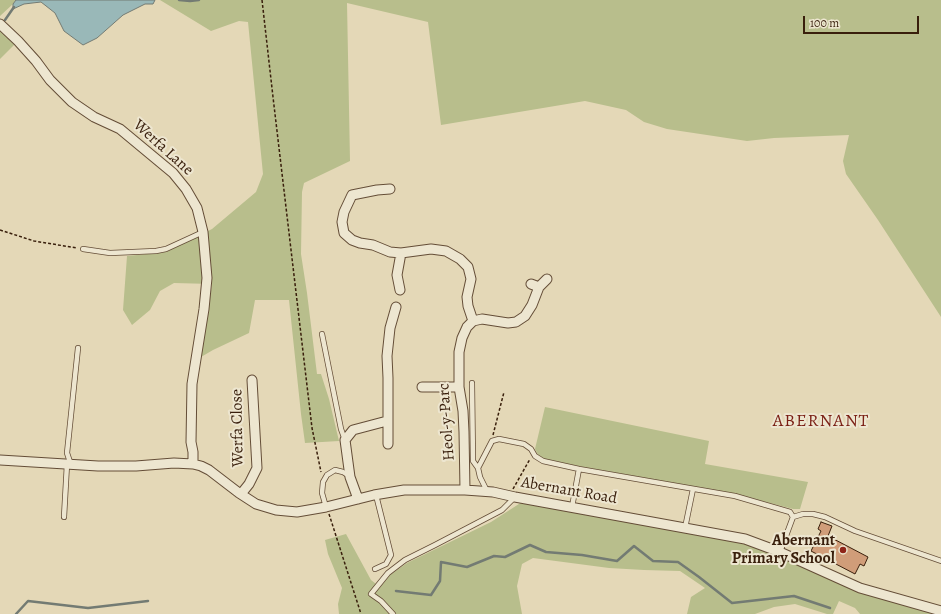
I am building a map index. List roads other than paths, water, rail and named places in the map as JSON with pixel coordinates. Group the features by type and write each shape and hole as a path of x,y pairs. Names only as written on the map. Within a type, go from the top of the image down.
{"street":[{"name":"Werfa Lane","path":"0,24 18,41 36,61 50,80 72,102 94,117 120,129 173,173 186,189 197,208 203,232 207,278 204,309 192,384 191,442 193,464"},
{"path":"390,189 352,195 344,212 342,222 344,233 352,240 373,245 390,252 401,253 432,249 446,252 460,259 468,267 471,278 467,297 468,306 473,321 482,319 508,323 516,322 525,316 532,305 535,286 547,279"},
{"path":"400,290 397,275 401,253"},
{"path":"388,444 387,356 390,328 396,307"},
{"name":"Heol-y-Parc","path":"465,490 463,411 459,387 459,352 462,338 467,327 473,321"},
{"name":"Werfa Close","path":"241,494 249,484 257,468 252,380"},
{"path":"422,387 459,387"},
{"path":"358,499 350,477 345,440 353,430 388,421"},
{"path":"0,460 98,466 136,466 174,463 193,464"},
{"name":"Abernant Road","path":"193,464 209,470 256,504 276,510 297,512 404,490 465,490 493,492 685,528 745,540 780,552 860,588 941,611"}],"lane":[{"path":"83,249 110,253 156,251 166,249 203,232"},
{"path":"322,334 341,429 345,440"},
{"path":"64,517 69,464 67,453 78,348"},
{"path":"472,382 473,461 478,468 480,477 487,492"},
{"path":"478,468 492,441 499,439 524,444 542,461 579,469 735,496 790,512 793,517"},
{"path":"572,507 579,469"},
{"path":"326,507 322,493 323,482 327,475 335,470 343,472 350,477"},
{"path":"685,528 693,489"},
{"path":"375,569 386,564 391,555 376,495"},
{"path":"393,614 381,601 371,594 388,573 405,560 502,510 515,497"},
{"path":"793,517 803,514 813,514 825,517 855,531 941,561"},
{"path":"780,552 793,517"}],"water":[{"path":"16,0 155,0 153,4 145,4 123,15 97,38 83,45 64,31 55,13 41,2 24,4 13,9 13,4"}],"waterway":[{"path":"179,0 199,0"},
{"path":"5,20 14,7"},
{"path":"396,591 431,595 440,581 441,562 467,567 494,556 505,557 530,545 546,552 582,555 617,561 634,546 653,561 678,562 732,603 794,596 830,608"},
{"path":"16,614 28,601 88,608 148,601"}],"place":[{"name":"Abernant Primary School","path":"843,550"}],"district":[{"name":"ABERNANT","path":"821,422"}]}
